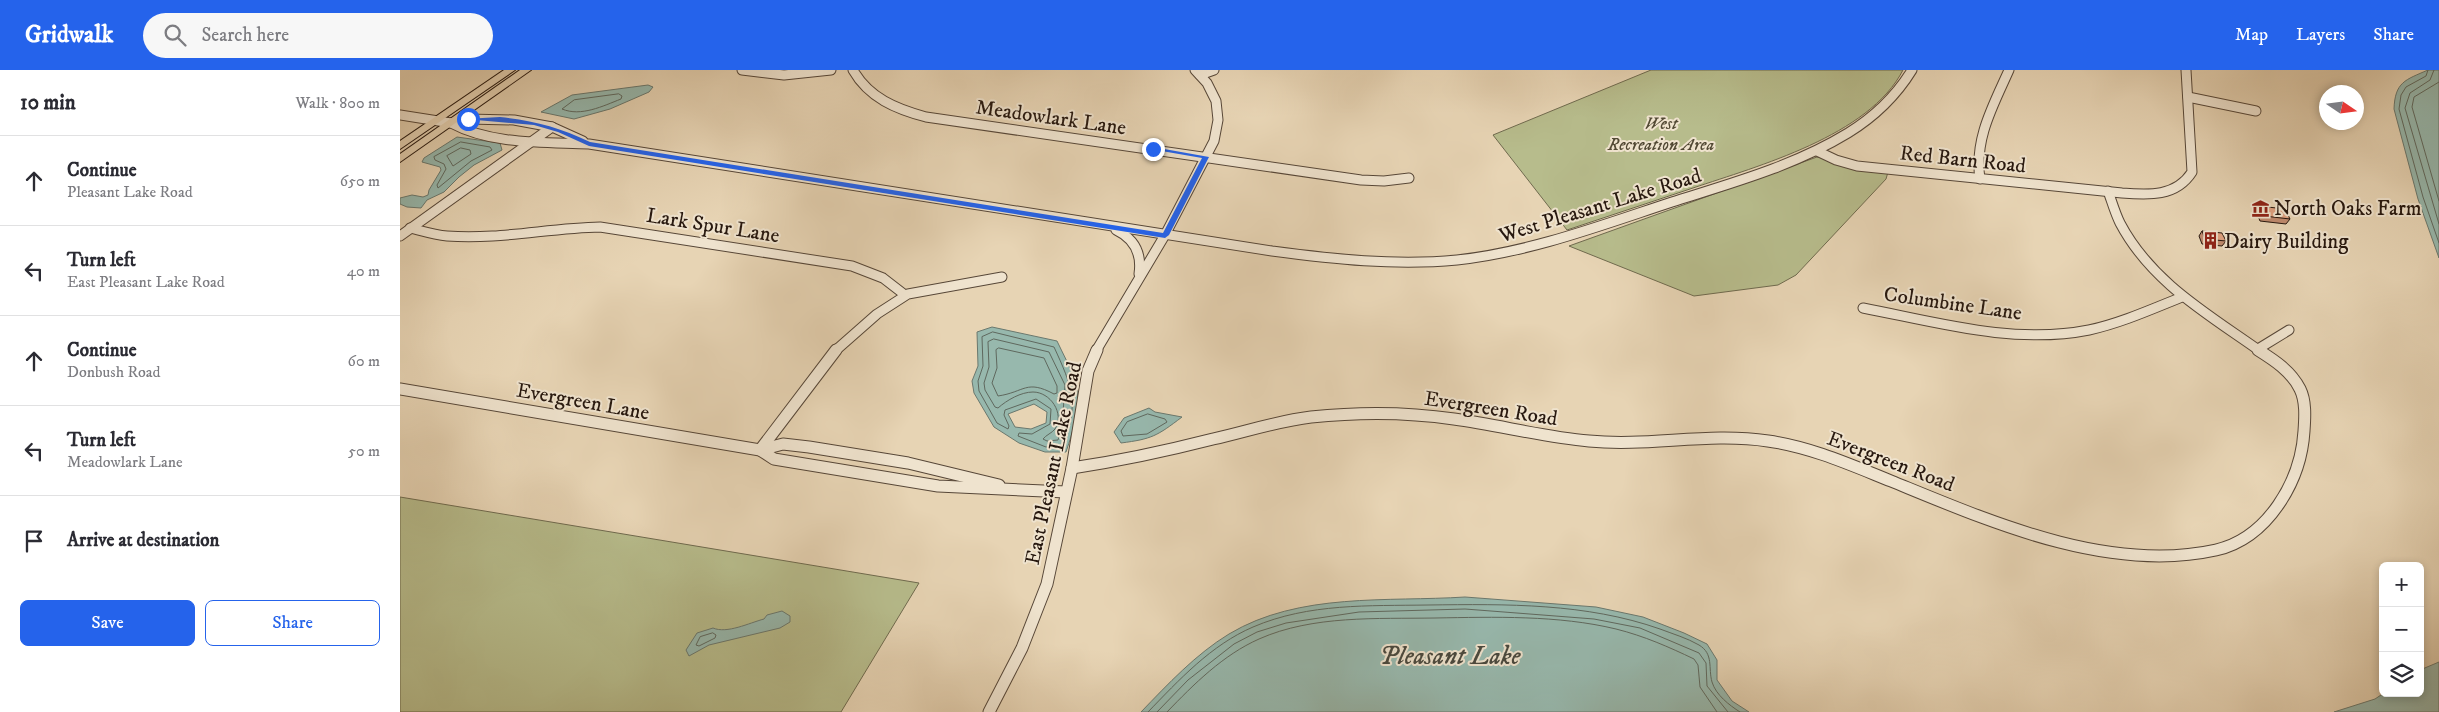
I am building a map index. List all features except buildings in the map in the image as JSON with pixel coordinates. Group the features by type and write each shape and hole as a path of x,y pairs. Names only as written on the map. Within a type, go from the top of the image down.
{"main road":[{"path":"400,146 510,70"},
{"path":"400,159 526,70"}],"street":[{"path":"742,70 784,75 831,70"},
{"name":"Meadowlark Lane","path":"853,70 858,80 874,96 896,108 926,117 1360,180 1384,181 1409,178"},
{"path":"1197,73 1214,70"},
{"name":"West Pleasant Lake Road","path":"1103,225 1308,256 1353,260 1424,262 1479,258 1552,241 1768,171 1817,151 1858,127 1882,108 1898,92 1912,70"},
{"path":"1980,179 1977,160 1980,139 2009,70"},
{"name":"Red Barn Road","path":"1817,151 1836,160 1857,166 2157,195 2177,188 2189,178 2193,164 2186,70"},
{"name":"East Pleasant Lake Road","path":"989,712 1036,615 1055,555 1088,371 1099,344 1165,235 1206,157 1217,130 1218,110 1212,92 1197,73"},
{"path":"2188,97 2256,111"},
{"path":"400,115 451,123 468,119 500,119 552,127 589,144"},
{"path":"451,123 457,127 481,134 534,141 589,144 1103,225 1124,233 1137,247 1141,264 1138,281"},
{"path":"400,236 552,127"},
{"name":"Evergreen Road","path":"1072,468 1108,463 1300,419 1403,414 1449,416 1534,435 1611,444 1746,437 1774,441 1827,456 1998,523 2056,542 2144,555 2194,553 2234,546 2247,538 2268,517 2282,499 2301,456 2305,426 2304,400 2301,391 2289,373 2258,349 2182,297 2157,273 2124,233 2114,212 2108,191"},
{"name":"Lark Spur Lane","path":"410,228 438,235 465,237 506,236 582,227 636,232 852,266 883,278 905,295"},
{"path":"760,450 832,354 868,322 905,295 940,286 1002,276"},
{"name":"Columbine Lane","path":"1863,308 1978,329 2034,334 2077,332 2118,322 2182,297"},
{"path":"2258,349 2289,330"},
{"name":"Evergreen Lane","path":"400,389 760,450 774,459 896,480 963,488 1066,492"},
{"name":"Evergreen Lane","path":"760,450 782,444 860,455 946,471 1014,490"}],"green space":[{"name":"West Recreation Area","path":"1651,70 1903,70 1887,93 1865,113 1839,131 1810,145 1748,170 1567,230 1493,135"},
{"name":"West Recreation Area","path":"1817,157 1888,172 1886,179 1796,275 1778,285 1694,296 1569,246"},
{"path":"400,497 919,583 841,712 400,712"}],"water":[{"path":"2428,70 2439,70 2439,258 2418,199 2394,109 2396,93 2399,87 2407,80"},
{"path":"648,85 653,87 649,92 610,109 574,119 541,112 572,95"},
{"path":"457,137 500,143 502,150 474,165 444,192 427,200 421,208 407,207 400,204 400,198 412,195 423,197 428,195 441,170 440,167 422,162 424,158"},
{"path":"992,327 1057,341 1075,381 1078,398 1076,417 1066,452 1045,452 1019,443 994,427 974,393 972,381 978,366 977,332","holes":["1034,404 1047,412 1046,423 1031,429 1015,427 1008,414"]},
{"path":"1149,408 1155,412 1182,417 1154,436 1121,443 1114,432 1124,418"},
{"name":"Pleasant Lake","path":"1465,597 1596,607 1643,617 1684,633 1707,644 1717,660 1717,680 1732,701 1749,712 1141,712 1205,651 1229,634 1256,621 1285,611 1314,605 1375,600"},
{"path":"782,611 790,616 790,622 780,628 709,645 689,656 686,650 697,633 713,628 725,630 738,627"},
{"path":"2439,662 2439,712 2334,712 2379,696 2424,697 2424,668"}],"place":[{"name":"North Oaks Farm","path":"2260,208"},
{"name":"Dairy Building","path":"2210,241"}],"route":[{"path":"468,119 500,119 534,123 560,130 589,144 1165,235 1206,157 1153,149"}]}
